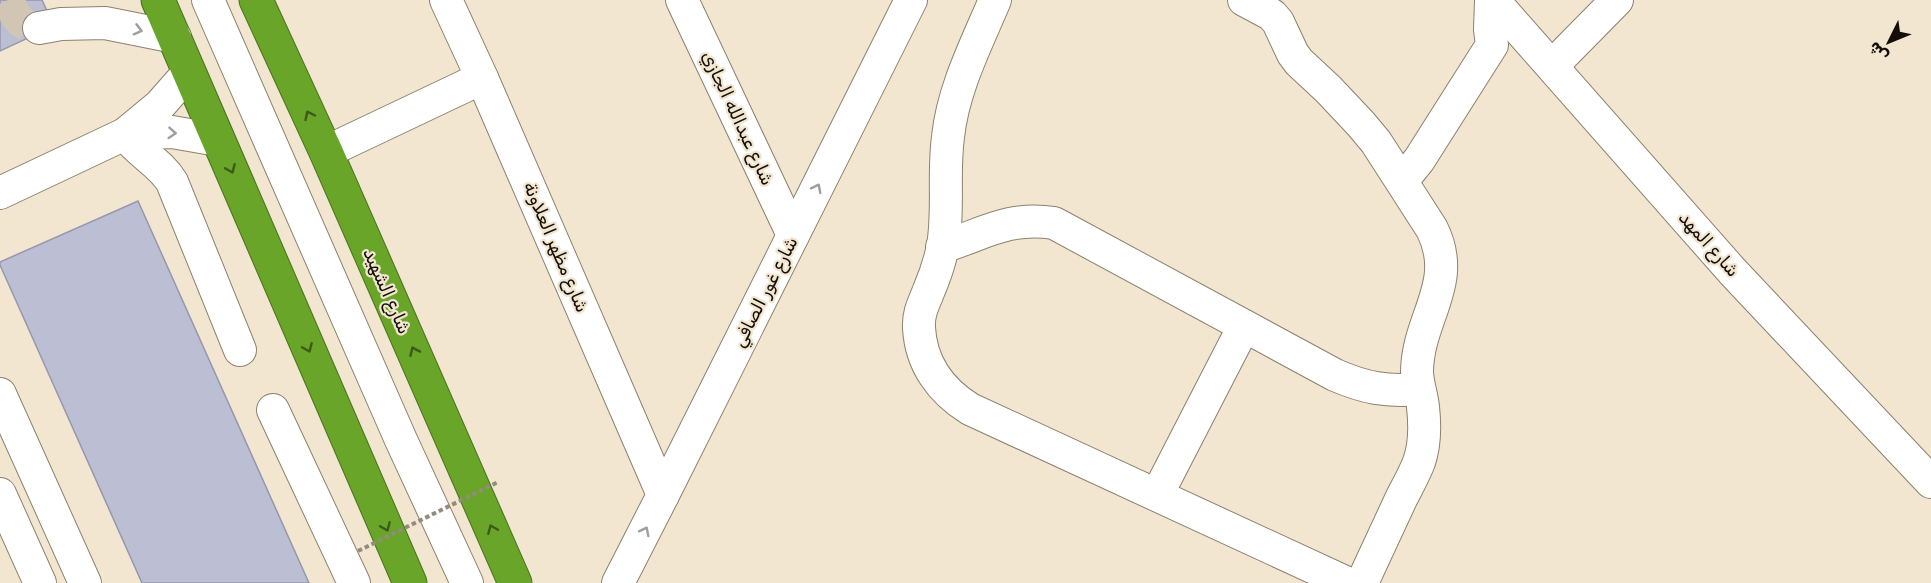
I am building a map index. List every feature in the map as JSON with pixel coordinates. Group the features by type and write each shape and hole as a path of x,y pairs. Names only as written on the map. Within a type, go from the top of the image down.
{"highway":[{"path":"158,0 410,583"},
{"name":"شارع الشهيد","path":"256,0 326,152 515,583"}],"street":[{"path":"193,0 452,583"},
{"path":"208,0 396,429 467,583"},
{"name":"شارع مظهر العلاونة","path":"446,0 663,495"},
{"name":"شارع عبدالله الجازي","path":"682,0 793,235"},
{"name":"شارع غور الصافي","path":"618,583 911,0"},
{"path":"995,0 956,93 946,163 946,225 937,270 919,312 921,345 934,376 944,389 970,409 1347,583"},
{"path":"1244,0 1272,15 1299,62 1361,124 1402,181 1432,229 1439,242 1442,255 1440,284 1418,355 1417,372 1423,406 1424,434 1419,461 1362,583"},
{"path":"1402,181 1419,160 1492,45 1490,30 1492,0"},
{"name":"شارع المهد","path":"1492,0 1733,272 1931,482"},
{"path":"1492,45 1520,48 1542,55 1617,0"},
{"path":"39,28 100,12 175,37"},
{"path":"0,193 125,134 160,105 189,72"},
{"path":"326,152 482,78"},
{"path":"125,134 172,132 218,140"},
{"path":"125,134 136,149 163,170 172,182 240,350"},
{"path":"942,248 1006,224 1022,221 1054,223 1335,375 1355,384 1376,389 1397,391 1419,389"},
{"path":"1157,495 1244,326"},
{"path":"0,394 72,579"},
{"path":"273,410 354,583"},
{"path":"0,494 40,583"}],"path":[{"path":"358,551 498,482"}],"building":[{"path":"0,0 42,0 54,26 0,51"},
{"path":"138,201 309,583 142,583 0,265 0,262"}],"tunnel":[{"path":"8,0 19,20 39,28"}]}
